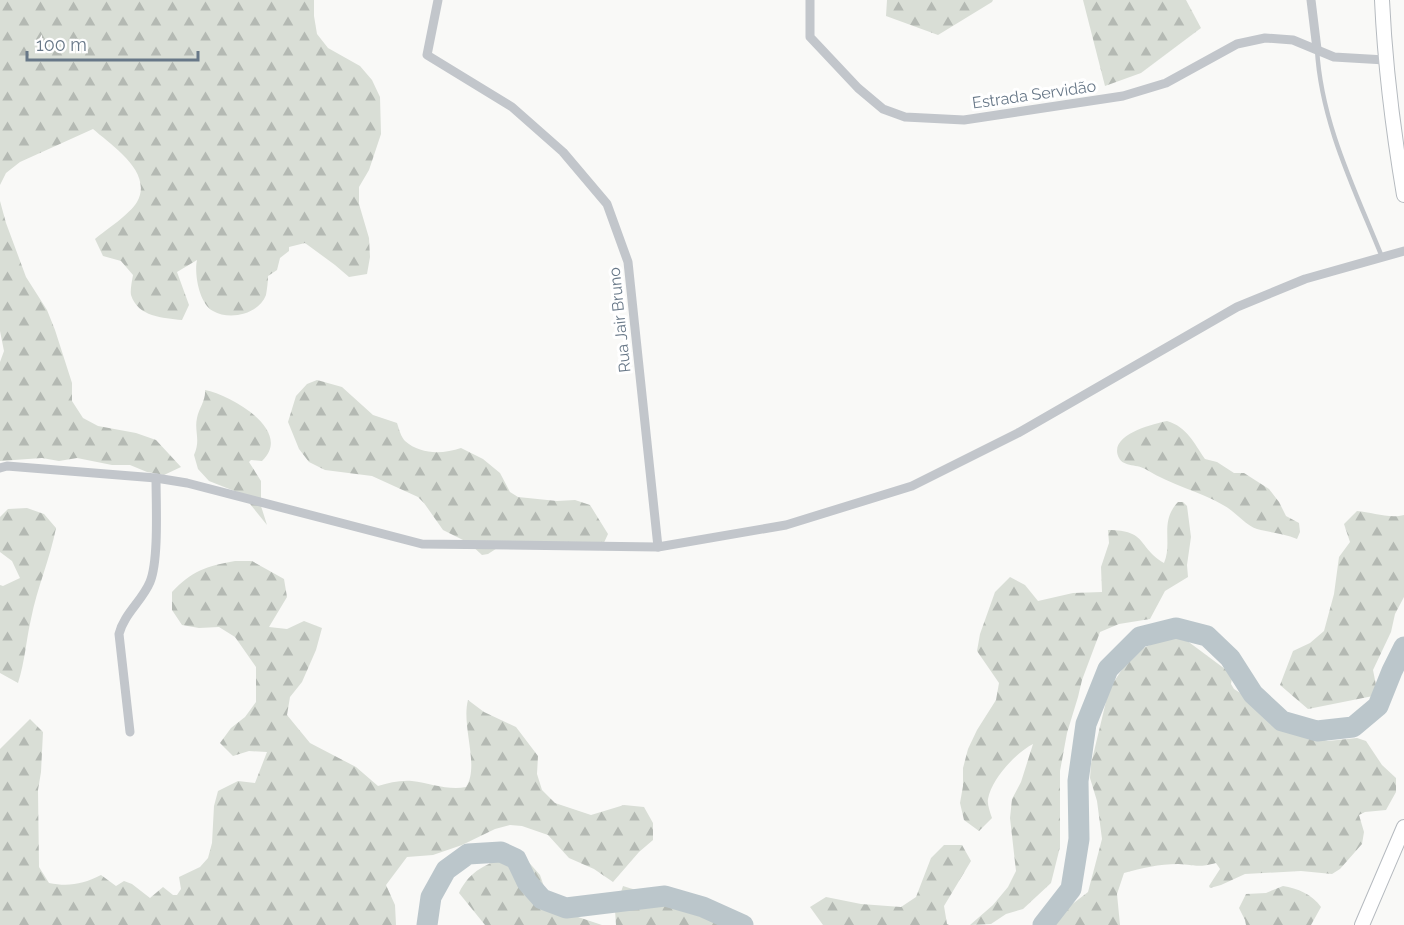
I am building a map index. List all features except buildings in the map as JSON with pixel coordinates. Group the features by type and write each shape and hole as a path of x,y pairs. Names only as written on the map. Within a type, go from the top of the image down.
{"main road":[{"path":"1382,0 1385,60 1394,140 1404,195"},
{"path":"1362,925 1404,827"}],"street":[{"name":"Rua Jair Bruno","path":"438,0 427,55 512,107 563,152 607,204 628,262 658,547"},
{"name":"Estrada Servidão","path":"810,0 810,37 858,88 883,109 905,117 964,120 1123,96 1167,83 1237,44 1265,38 1293,40 1334,57 1385,60"},
{"path":"1311,0 1313,32 1317,49"},
{"path":"0,468 156,478 187,483 422,544 658,547 786,525 912,486 1018,433 1237,307 1305,279 1404,251"},
{"path":"130,732 119,634 122,624 150,582 155,566 156,478"}],"lane":[{"path":"1317,49 1318,78 1334,139 1382,257"}],"green space":[{"path":"0,0 314,0 317,34 328,48 360,66 372,80 380,97 381,134 369,170 359,187 359,204 369,238 370,257 367,274 349,277 305,243 289,247 289,251 280,258 277,270 268,276 266,295 262,302 251,311 227,315 208,307 199,288 196,272 197,260 177,272 189,305 182,320 152,315 139,308 131,295 133,275 121,261 103,256 95,239 129,212 137,202 141,191 140,180 135,170 119,151 93,129 20,162 6,173 0,185"},
{"path":"887,0 993,0 938,35 886,16"},
{"path":"1083,0 1186,0 1201,28 1141,73 1105,86"},
{"path":"0,201 26,277 47,310 55,330 72,383 72,401 83,418 98,426 136,433 156,440 181,467 164,475 147,472 130,465 112,465 77,458 59,461 42,458 0,461 0,362 4,351 0,331"},
{"path":"317,380 342,387 373,415 397,423 400,433 411,446 432,452 461,448 483,459 500,473 510,492 518,497 557,501 575,500 590,505 608,534 602,547 505,543 488,554 482,555 469,543 443,530 418,497 372,476 325,470 309,462 299,449 288,422 296,396 307,384"},
{"path":"205,390 243,407 265,427 270,438 270,450 262,461 251,460 249,462 261,481 261,506 267,525 242,494 209,481 198,469 194,455 197,445 196,423"},
{"path":"1167,421 1185,431 1205,459 1217,462 1234,473 1244,473 1269,489 1286,516 1299,523 1300,532 1297,539 1253,527 1214,500 1144,468 1121,461 1117,450 1119,443 1125,437 1142,428"},
{"path":"1178,502 1183,502 1187,506 1191,537 1187,565 1188,577 1165,591 1150,619 1119,624 1100,632 1082,680 1067,733 1060,771 1060,847 1051,883 1023,909 1006,914 991,924 970,925 993,905 1008,887 1016,871 1010,818 1012,799 1021,782 1033,744 1012,760 994,783 988,801 992,818 979,831 964,820 960,803 963,768 968,749 977,730 996,700 999,683 977,651 980,634 995,592 1010,577 1025,585 1038,601 1073,593 1102,592 1101,567 1109,543 1108,530 1136,536 1155,557 1164,563 1169,517"},
{"path":"27,508 44,514 56,528 29,627 18,683 0,673 0,585 3,586 20,578 12,561 0,552 0,517 8,509"},
{"path":"1357,511 1386,516 1404,515 1404,597 1373,670 1378,695 1308,709 1280,685 1293,651 1310,643 1324,631 1334,594 1339,557 1350,542 1344,524"},
{"path":"235,561 252,561 284,579 287,597 269,627 287,629 304,621 322,628 316,650 302,682 290,697 287,715 310,743 356,767 378,786 408,781 446,787 466,787 471,768 466,710 468,700 484,712 516,727 538,756 537,774 542,790 555,803 591,815 624,805 644,807 653,823 653,840 639,852 613,882 594,869 569,858 548,835 522,826 510,825 495,829 462,845 433,855 407,857 386,885 395,905 396,925 0,925 0,749 30,719 43,732 38,790 39,867 49,883 76,884 101,875 116,886 124,881 132,884 150,898 163,887 173,895 177,895 181,889 179,877 200,867 208,858 218,791 238,781 255,783 267,752 249,751 233,756 220,743 256,702 256,667 235,637 219,627 199,628 182,625 172,610 172,592 200,570"},
{"path":"1182,637 1225,669 1232,678 1231,684 1234,689 1259,705 1278,726 1328,741 1357,738 1366,741 1382,765 1396,778 1396,792 1386,810 1365,812 1359,815 1364,832 1362,844 1340,869 1332,874 1301,871 1245,874 1210,888 1209,886 1220,869 1216,863 1201,866 1178,864 1151,867 1124,873 1117,894 1120,925 1041,925 1053,919 1088,892 1102,839 1097,801 1090,778 1091,764 1109,689 1125,665 1141,649 1161,640"},
{"path":"944,845 962,845 971,861 944,906 949,925 823,925 810,907 826,897 861,904 901,907 916,897 931,858"},
{"path":"511,856 525,858 540,875 550,904 572,915 602,925 485,925 459,893 463,885 480,868"},
{"path":"623,886 690,903 739,925 616,925 615,910"},
{"path":"1283,886 1304,893 1321,907 1311,925 1246,925 1239,908 1246,894 1266,893"}],"waterway":[{"path":"1043,925 1071,889 1079,839 1078,781 1086,724 1108,669 1140,637 1176,628 1207,636 1230,658 1253,694 1282,721 1317,731 1353,727 1378,706 1404,647"},
{"path":"427,925 431,897 446,870 468,854 501,852 516,859 527,882 542,899 566,908 665,896 703,907 743,925"}]}
